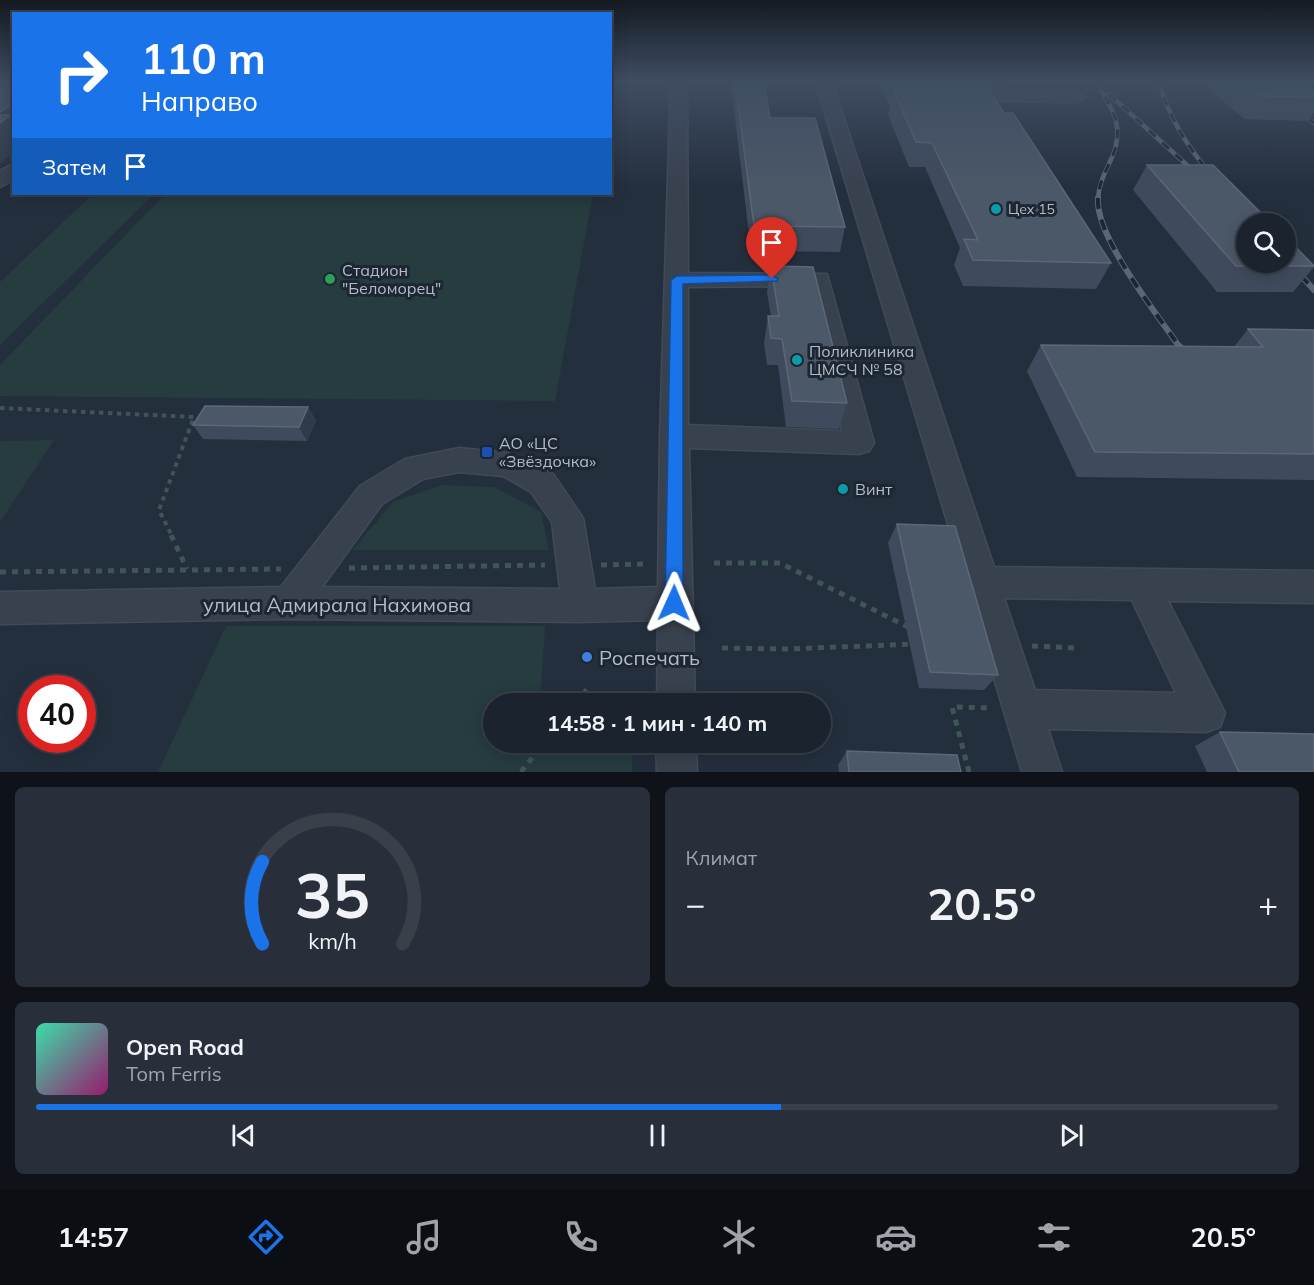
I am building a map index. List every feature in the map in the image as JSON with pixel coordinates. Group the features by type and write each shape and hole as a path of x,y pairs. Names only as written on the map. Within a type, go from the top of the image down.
{"street":[{"path":"676,693 674,436 679,116"},
{"path":"835,116 982,582 1012,708 1042,772"},
{"path":"0,181 12,171"},
{"path":"674,436 859,442 819,279 677,280"},
{"path":"290,603 372,495 416,468 459,459 508,465 542,483 567,518 580,606"},
{"path":"982,582 1314,587"},
{"path":"1012,708 1206,713 1142,585"},
{"name":"улица Адмирала Нахимова","path":"0,608 290,603 580,606 674,603"},
{"path":"676,753 677,772"}],"path":[{"path":"0,408 194,417 159,510 188,569"},
{"path":"714,563 780,562 915,630"},
{"path":"722,648 789,649 920,644"},
{"path":"1029,646 1076,648"},
{"path":"584,693 587,689"},
{"path":"969,772 952,707 1012,708"},
{"path":"521,772 536,753"}],"green space":[{"path":"92,195 153,195 0,345 0,282"},
{"name":"Стадион \"Беломорец\"","path":"164,195 593,195 555,401 0,396 0,365"},
{"path":"54,440 0,522 0,441"},
{"path":"442,485 494,487 541,512 549,550 353,550 393,502"},
{"path":"226,626 545,626 541,693 483,693 483,753 632,753 632,772 158,772"}],"building":[{"path":"0,116 9,116 0,123"},
{"path":"740,116 815,118 845,227 754,226"},
{"name":"Цех 15","path":"905,116 1015,116 1111,263 973,260 964,239 978,240 932,143 916,142"},
{"path":"1147,165 1213,165 1261,213 1236,213 1236,266"},
{"path":"1296,247 1314,266 1296,266"},
{"name":"Поликлиника ЦМСЧ № 58","path":"771,266 813,267 847,403 792,401 782,339 771,338 768,316 779,316"},
{"path":"1248,329 1314,330 1314,454 1095,452 1041,345 1263,347"},
{"path":"205,406 308,407 299,427 193,425"},
{"path":"897,524 955,526 998,675 930,672"},
{"path":"1220,732 1314,734 1314,772 1239,772"},
{"path":"847,751 957,755 961,772 849,772"}],"railway":[{"path":"1098,199 1101,182 1113,155 1118,134 1114,116"},
{"path":"1133,116 1200,177"},
{"path":"1172,116 1180,132 1214,178"},
{"path":"1305,116 1314,123"},
{"path":"1098,199 1106,233 1117,254 1181,349"},
{"path":"1296,270 1314,290"},
{"path":"1180,347 1187,357"}],"place":[{"name":"Цех 15","path":"996,209"},
{"name":"Стадион \"Беломорец\"","path":"330,279"},
{"name":"Поликлиника ЦМСЧ № 58","path":"797,360"},
{"name":"АО «ЦС «Звёздочка»","path":"487,452"},
{"name":"Винт","path":"843,489"},
{"name":"Роспечать","path":"587,657"}],"route":[{"path":"674,603 677,280 772,279"}]}
